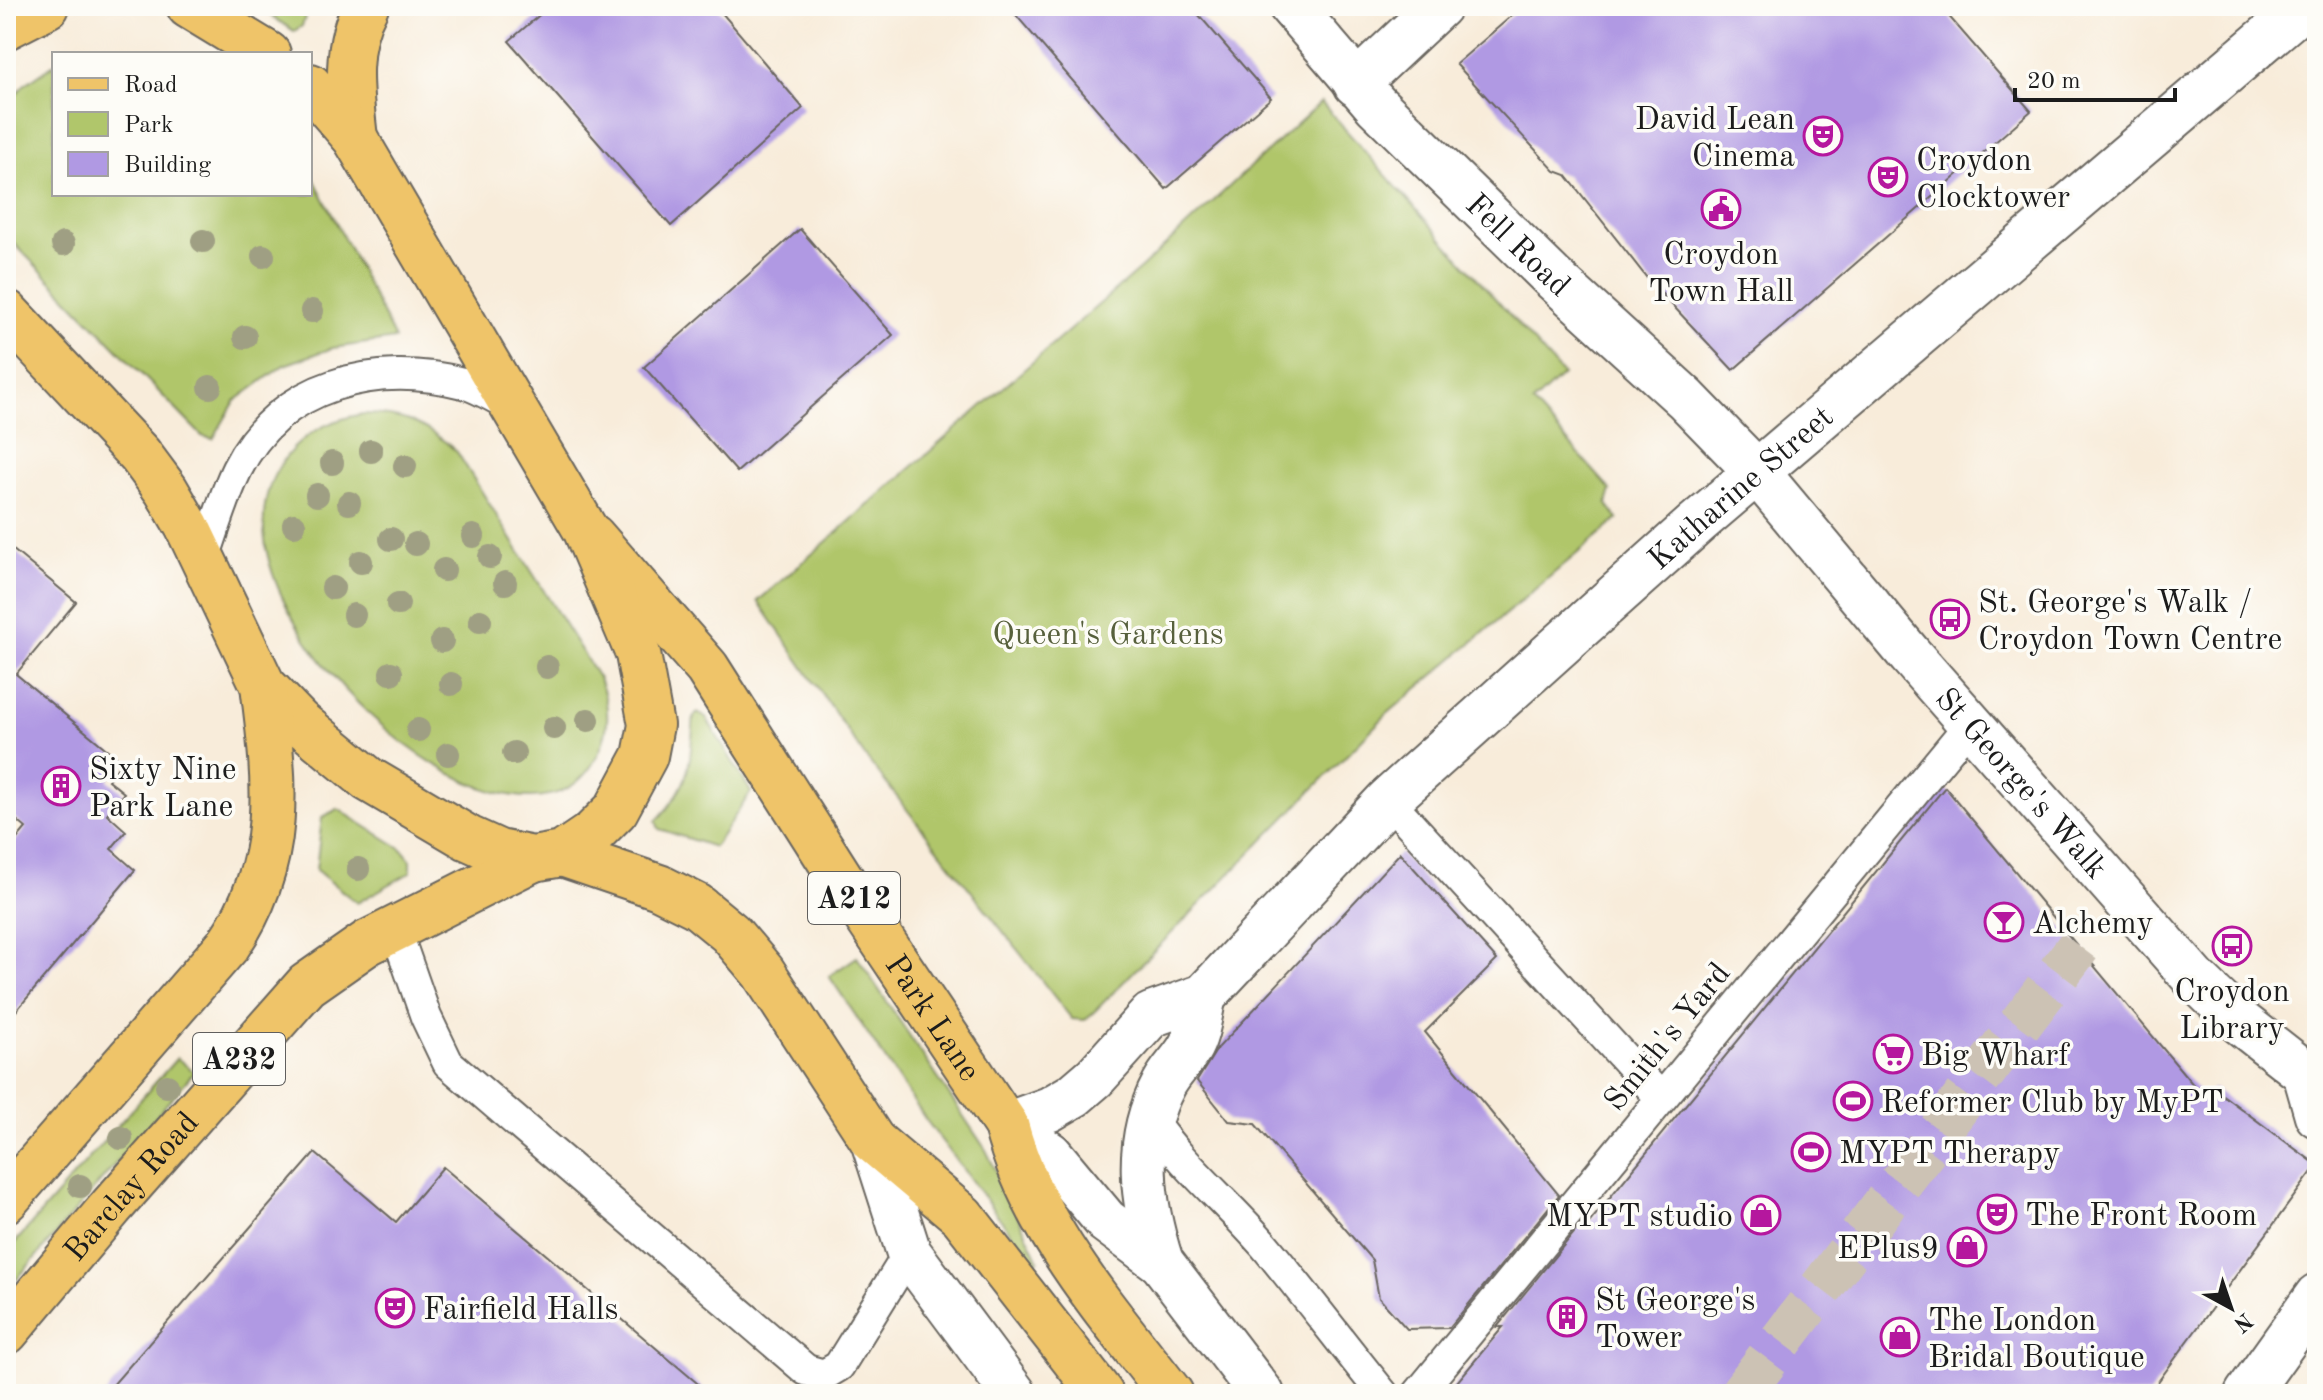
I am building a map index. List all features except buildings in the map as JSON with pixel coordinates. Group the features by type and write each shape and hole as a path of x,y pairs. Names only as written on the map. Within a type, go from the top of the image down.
{"main road":[{"path":"6,27 47,6"},
{"path":"189,6 265,52"},
{"path":"355,138 348,82 354,39 366,6"},
{"path":"312,88 355,138 585,529"},
{"path":"6,312 140,455 166,490 263,685 336,756 392,795 468,838 499,852 548,856 659,887 697,906 730,933 763,972 873,1141 962,1216 1101,1394"},
{"name":"Barclay Road","path":"6,1332 281,1011 335,962 395,928 593,833 616,810 645,756 651,725 638,654 585,529"},
{"name":"Park Lane","path":"585,529 707,668 849,891 1006,1125"},
{"name":"A232","path":"6,1200 228,945 245,920 261,885 271,846 272,753 263,685"},
{"name":"A212","path":"1006,1125 1013,1153 1059,1246 1171,1394"}],"street":[{"name":"Fell Road","path":"1291,6 1356,84 1552,277 1686,399 1757,472"},
{"path":"1356,84 1439,6"},
{"name":"Katharine Street","path":"1006,1125 1050,1109 1074,1095 1095,1077 1151,1015 1204,996 1388,800 1757,472 2304,6"},
{"name":"St George's Walk","path":"1757,472 1970,724 2195,979 2240,1022 2311,1074 2317,1115"},
{"name":"Katharine Street","path":"1161,1262 1143,1191 1142,1154 1150,1119 1164,1085 1190,1047 1204,996"},
{"name":"Park Lane","path":"1006,1125 1050,1154 1106,1221 1161,1262 1262,1394"},
{"path":"873,1141 909,1253 1014,1394"},
{"path":"2247,1394 2317,1296"}],"lane":[{"path":"203,561 237,468 281,413 308,394 341,381 378,374 417,375 466,384 513,407"},
{"name":"Smith's Yard","path":"1418,1394 1970,724"},
{"path":"1388,800 1661,1098"},
{"path":"395,928 438,1046 462,1078 806,1370 824,1375 839,1366 909,1253"},
{"path":"1150,1119 1176,1156 1209,1185 1264,1245 1383,1394"}],"green space":[{"path":"256,6 309,6 302,26 294,31"},
{"path":"52,65 52,196 312,196 312,175 395,339 333,348 284,365 235,401 213,439 202,436 6,235 6,106 24,85"},
{"name":"Queen's Gardens","path":"1321,102 1563,375 1533,403 1611,490 1607,504 1618,519 1386,715 1096,1010 1085,1020 1072,1019 864,755 758,601 1142,267"},
{"path":"363,414 390,416 414,423 457,452 599,679 607,712 603,744 592,765 551,795 496,792 433,764 371,716 317,656 279,590 264,525 279,467 295,446 315,431 337,420"},
{"path":"698,713 706,718 751,792 714,847 659,829 656,821 683,784 690,760 694,716"},
{"path":"338,809 402,849 411,860 411,872 357,903 316,870 322,817"},
{"path":"857,957 986,1150 1039,1260 1034,1264 926,1120 829,976"},
{"path":"177,1058 194,1072 6,1292 6,1253"}],"tunnel":[{"path":"1741,1394 2079,946"}],"place":[{"name":"David Lean Cinema","path":"1823,136"},
{"name":"Croydon Clocktower","path":"1888,177"},
{"name":"Croydon Town Hall","path":"1721,209"},
{"name":"St. George's Walk / Croydon Town Centre","path":"1950,619"},
{"name":"Sixty Nine Park Lane","path":"61,786"},
{"name":"Alchemy","path":"2004,922"},
{"name":"Croydon Library","path":"2232,946"},
{"name":"Big Wharf","path":"1893,1054"},
{"name":"Reformer Club by MyPT","path":"1853,1101"},
{"name":"MYPT Therapy","path":"1811,1152"},
{"name":"The Front Room","path":"1997,1214"},
{"name":"MYPT studio","path":"1761,1215"},
{"name":"EPlus9","path":"1967,1247"},
{"name":"Fairfield Halls","path":"395,1308"},
{"name":"St George's Tower","path":"1567,1317"},
{"name":"The London Bridal Boutique","path":"1900,1337"}]}
